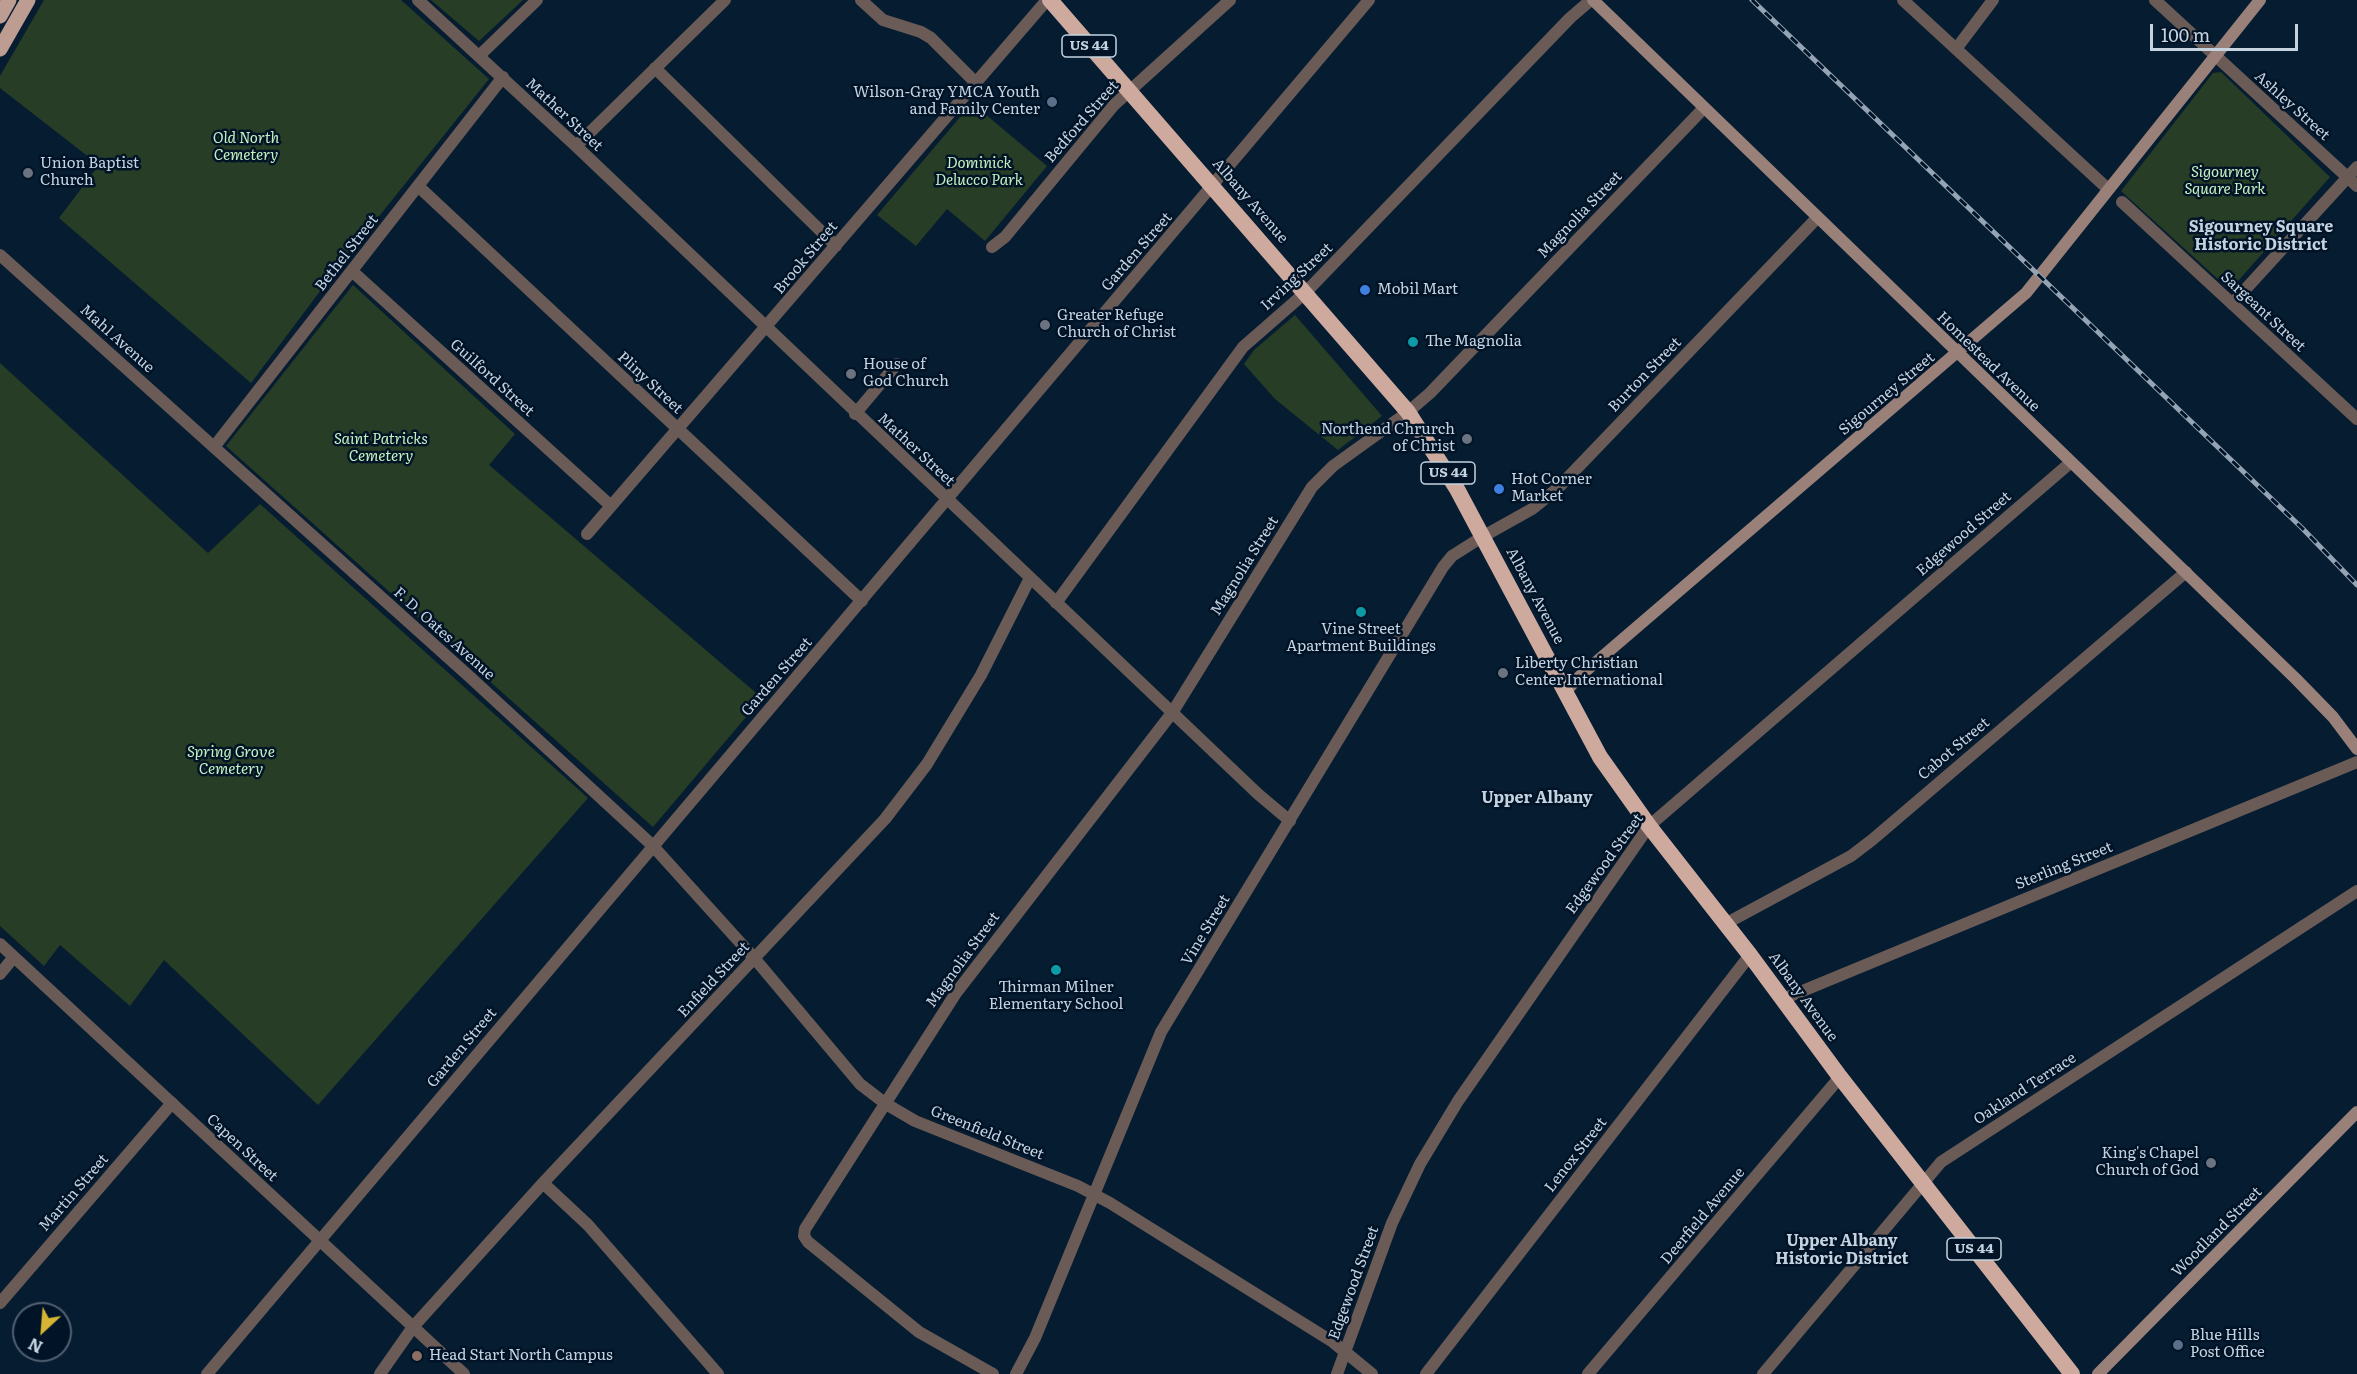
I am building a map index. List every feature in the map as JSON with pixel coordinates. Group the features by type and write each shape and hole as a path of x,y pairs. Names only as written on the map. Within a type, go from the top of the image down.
{"highway":[{"name":"Albany Avenue","path":"1048,0 1213,185 1408,412 1448,473 1600,757 1649,826 1750,955 1840,1077 2072,1374"}],"main road":[{"path":"0,16 9,0"},
{"path":"0,49 28,0"},
{"name":"Homestead Avenue","path":"1592,0 2310,693 2333,717 2357,749"},
{"name":"Sigourney Street","path":"1566,691 1581,675 2026,293 2260,0"},
{"name":"Woodland Street","path":"2098,1374 2357,1112"}],"street":[{"name":"Mather Street","path":"418,0 480,55 1274,810 1290,821"},
{"path":"480,55 537,0"},
{"path":"576,146 724,0"},
{"path":"861,0 883,20 921,32 932,38 975,82"},
{"name":"Brook Street","path":"587,534 1048,0"},
{"name":"Bedford Street","path":"992,247 1002,240 1107,113 1230,0"},
{"name":"Garden Street","path":"207,1374 652,845 862,602 946,499 1369,0"},
{"name":"Irving Street","path":"1056,603 1243,347 1306,292 1562,26 1592,0"},
{"path":"1903,0 2108,189"},
{"path":"1956,49 1994,0"},
{"name":"Ashley Street","path":"2155,0 2357,186"},
{"path":"655,68 836,246"},
{"name":"Bethel Street","path":"214,447 503,78"},
{"name":"Magnolia Street","path":"993,1374 919,1332 856,1283 804,1236 956,993 1172,713 1312,487 1333,466 1408,412 1430,393 1703,109"},
{"path":"2232,304 2357,167"},
{"name":"Pliny Street","path":"418,186 862,602"},
{"name":"Sargeant Street","path":"2122,202 2357,419"},
{"name":"Burton Street","path":"1482,537 1532,509 1557,489 1817,218"},
{"name":"Mahl Avenue","path":"0,255 214,447"},
{"name":"Guilford Street","path":"353,272 611,506"},
{"path":"855,414 897,364"},
{"name":"F. D. Oates Avenue","path":"214,447 652,845"},
{"name":"Edgewood Street","path":"1337,1374 1392,1223 1420,1164 1458,1101 1649,826 2070,463"},
{"name":"Vine Street","path":"1016,1374 1035,1338 1155,1043 1447,561 1482,537"},
{"name":"Cabot Street","path":"1725,924 1851,856 1872,840 2186,572"},
{"name":"Enfield Street","path":"380,1374 413,1327 543,1184 885,819 927,765 981,675 1029,578"},
{"name":"Sterling Street","path":"1783,999 2357,762"},
{"name":"Greenfield Street","path":"652,845 755,959 860,1084 886,1104 915,1120 1094,1194 1345,1351 1372,1374"},
{"name":"Oakland Terrace","path":"1763,1374 1923,1182 1945,1159 2357,891"},
{"name":"Capen Street","path":"0,944 464,1374"},
{"name":"Lenox Street","path":"1426,1374 1750,955"},
{"path":"0,974 14,957"},
{"name":"Deerfield Avenue","path":"1588,1374 1840,1077"},
{"name":"Martin Street","path":"0,1303 172,1103"},
{"path":"543,1184 588,1225 718,1374"}],"green space":[{"name":"Old North Cemetery","path":"44,0 401,0 489,79 336,270 251,383 59,218 99,165 0,88 0,76"},
{"path":"431,0 523,0 479,41"},
{"name":"Sigourney Square Park","path":"2221,72 2330,177 2230,290 2121,191 2213,73"},
{"name":"Dominick Delucco Park","path":"972,103 1047,166 985,241 947,209 916,246 877,215"},
{"name":"Saint Patricks Cemetery","path":"353,285 515,434 489,465 762,698 653,827 226,446"},
{"path":"1295,315 1382,416 1338,450 1275,399 1244,364 1254,350"},
{"name":"Spring Grove Cemetery","path":"0,363 208,553 260,504 588,798 318,1105 164,960 130,1006 60,945 44,966 0,926"}],"railway":[{"path":"1752,0 2302,528 2357,585"}],"place":[{"name":"Wilson-Gray YMCA Youth and Family Center","path":"1052,102"},
{"name":"Union Baptist Church","path":"28,173"},
{"name":"Mobil Mart","path":"1365,290"},
{"name":"Greater Refuge Church of Christ","path":"1045,325"},
{"name":"The Magnolia","path":"1413,342"},
{"name":"House of God Church","path":"851,374"},
{"name":"Northend Chrurch of Christ","path":"1467,439"},
{"name":"Hot Corner Market","path":"1499,489"},
{"name":"Vine Street Apartment Buildings","path":"1361,612"},
{"name":"Liberty Christian Center International","path":"1503,673"},
{"name":"Thirman Milner Elementary School","path":"1056,970"},
{"name":"King's Chapel Church of God","path":"2211,1163"},
{"name":"Blue Hills Post Office","path":"2178,1345"},
{"name":"Head Start North Campus","path":"417,1356"}],"district":[{"name":"Sigourney Square Historic District","path":"2261,236"},
{"name":"Upper Albany","path":"1537,798"},
{"name":"Upper Albany Historic District","path":"1842,1250"}]}
